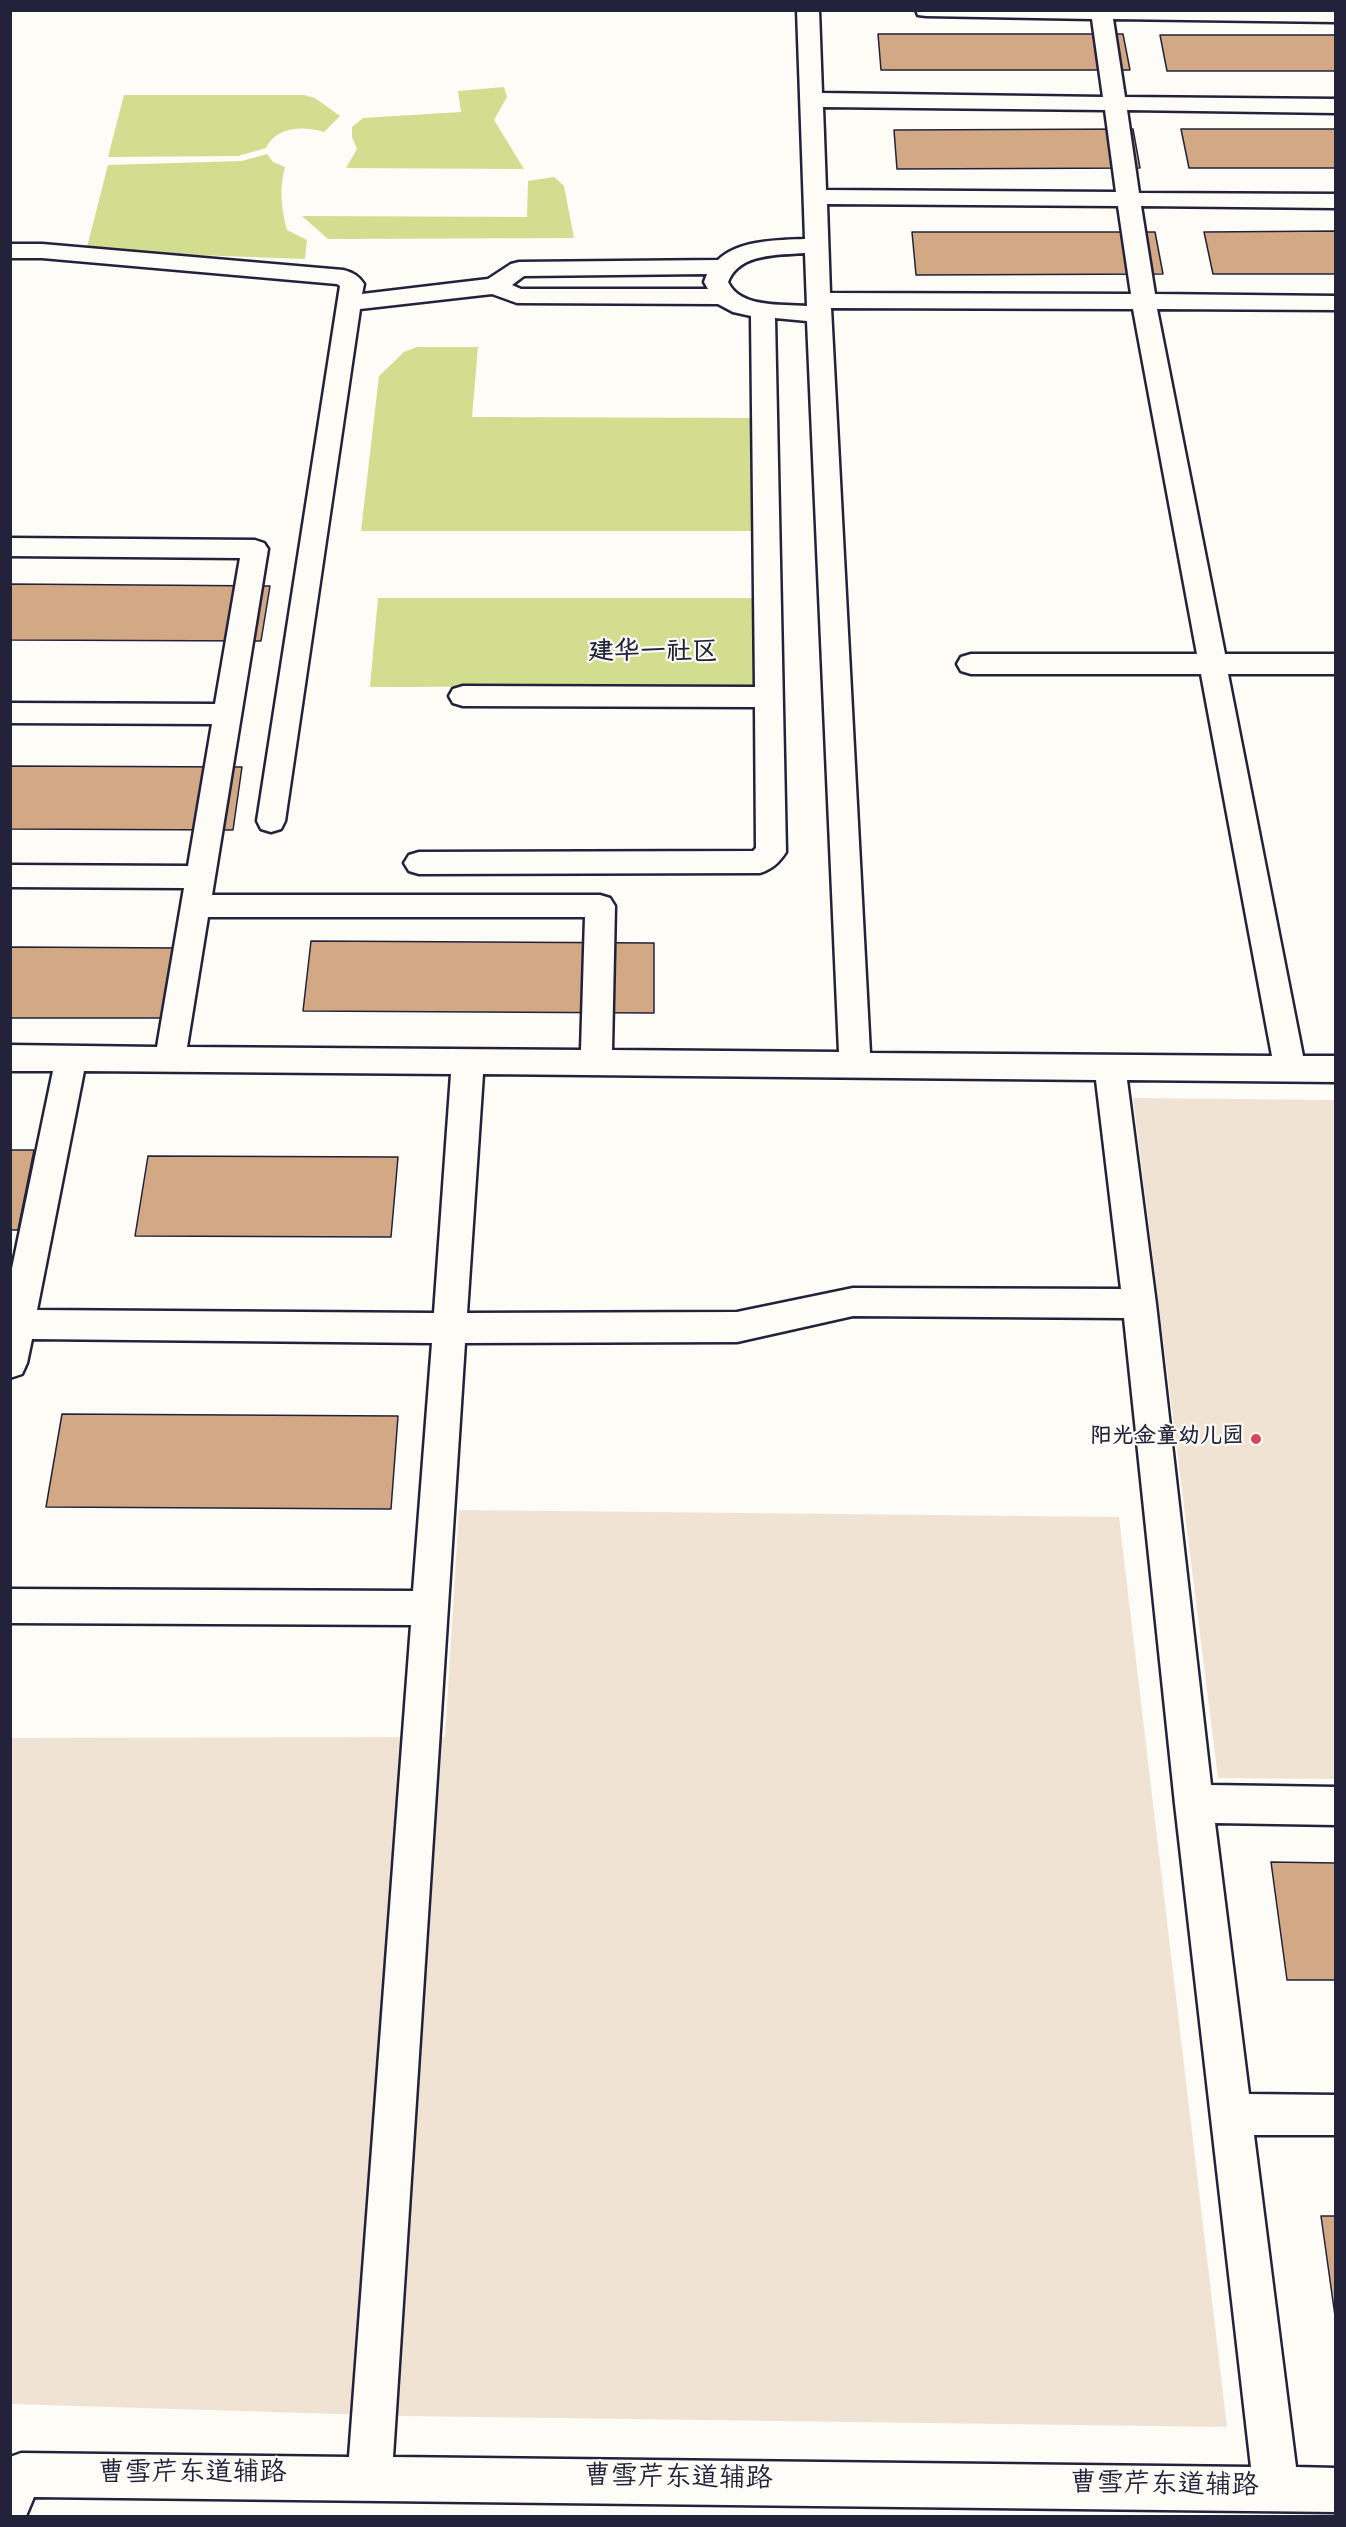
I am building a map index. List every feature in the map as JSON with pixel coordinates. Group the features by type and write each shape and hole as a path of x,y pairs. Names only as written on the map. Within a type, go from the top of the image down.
{"street":[{"path":"808,10 819,307 855,1065"},
{"path":"926,10 1335,16"},
{"path":"1101,12 1144,302 1290,1069"},
{"path":"812,100 1335,106"},
{"path":"816,197 1335,201"},
{"path":"350,302 495,286 519,269 723,267 737,258 768,248 818,245"},
{"path":"10,251 42,251 343,277 352,284 271,821"},
{"path":"723,267 716,282 723,297"},
{"path":"495,286 517,297 723,297 741,307 763,310 819,307 1144,302 1335,303"},
{"path":"419,863 760,862 771,852 763,310"},
{"path":"10,547 255,549 170,1059"},
{"path":"971,663 1335,664"},
{"path":"463,696 768,697"},
{"path":"10,713 227,714"},
{"path":"10,876 200,877"},
{"path":"195,906 600,906 596,1063"},
{"path":"10,1058 1335,1069"},
{"path":"10,1363 14,1320 71,1058"},
{"path":"370,2477 468,1061"},
{"path":"1110,1067 1139,1304 1194,1804 1276,2489"},
{"path":"14,1320 449,1328 737,1327 853,1302 1139,1304"},
{"path":"10,1606 430,1608"},
{"path":"1194,1804 1335,1806"},
{"path":"1231,2114 1335,2115"},
{"name":"曹雪芹东道辅路","path":"16,2488 370,2477 1335,2490"}],"shaded area":[{"name":"阳光金童幼儿园","path":"1133,1098 1335,1100 1335,1779 1218,1778"},
{"path":"459,1510 1119,1517 1227,2427 404,2416 11,2404 11,1738 445,1737"}],"green space":[{"path":"504,87 507,97 494,120 524,169 346,168 357,149 352,137 352,127 363,118 461,112 458,91"},
{"path":"124,95 304,95 315,98 340,116 324,132 300,129 284,132 277,135 266,148 238,156 108,157"},
{"path":"267,154 273,162 285,167 281,191 285,222 287,230 307,240 305,259 86,251 108,165 242,161"},
{"path":"554,177 564,186 574,238 328,239 302,216 527,217 528,181"},
{"path":"417,347 478,347 472,417 756,418 759,531 361,531 379,376 404,352"},
{"path":"378,598 757,598 760,686 370,687"}],"building":[{"path":"878,34 1123,34 1130,70 881,70"},
{"path":"1160,35 1336,35 1336,71 1167,71"},
{"path":"1133,129 1140,168 897,169 894,130"},
{"path":"1181,129 1336,129 1336,168 1189,168"},
{"path":"1336,231 1336,274 1213,274 1204,232"},
{"path":"912,232 1155,232 1163,274 916,275"},
{"path":"10,584 270,586 261,641 10,640"},
{"path":"10,766 242,767 233,830 10,829"},
{"path":"311,941 654,943 654,1013 303,1011"},
{"path":"10,947 183,948 171,1018 10,1018"},
{"path":"10,1150 34,1150 18,1230 10,1230"},
{"path":"148,1156 398,1157 391,1237 135,1236"},
{"path":"62,1414 398,1416 391,1509 46,1507"},
{"path":"1271,1862 1336,1863 1336,1980 1287,1980"},
{"path":"1321,2216 1336,2216 1336,2323"}],"place":[{"name":"阳光金童幼儿园","path":"1256,1439"}],"district":[{"name":"建华一社区","path":"653,655"}]}
